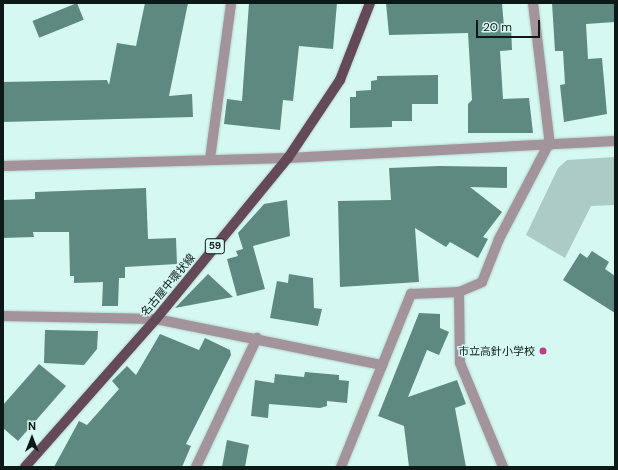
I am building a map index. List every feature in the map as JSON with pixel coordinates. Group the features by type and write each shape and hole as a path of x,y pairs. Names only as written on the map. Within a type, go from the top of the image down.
{"main road":[{"name":"名古屋中環状線","path":"25,467 156,319 288,158 340,80 370,3"}],"street":[{"path":"210,159 231,3"},
{"path":"341,467 411,294 460,292 482,282 499,239 549,146 533,3"},
{"path":"3,166 288,158 549,146 615,141"},
{"path":"460,292 460,363 503,467"},
{"path":"3,316 156,319 257,338 382,365"},
{"path":"196,467 257,338"}],"shaded area":[{"path":"615,157 615,205 591,206 565,258 526,235 558,168 567,160"}],"building":[{"path":"77,3 84,20 39,38 32,21"},
{"path":"145,3 188,3 169,96 192,94 193,117 3,122 3,82 107,80 109,85 117,43 136,46"},
{"path":"249,3 337,3 333,49 299,46 293,101 283,100 280,130 224,124 227,99 242,101"},
{"path":"386,3 502,3 504,27 511,26 512,50 500,51 503,99 529,98 533,133 468,133 468,104 472,100 468,33 389,35"},
{"path":"552,3 615,3 615,22 586,24 588,59 602,58 607,114 564,122 560,85 565,84 563,51 555,51"},
{"path":"438,75 438,104 412,104 412,121 392,121 392,127 350,128 350,97 356,97 356,91 371,90 371,81 377,80 377,76"},
{"path":"439,166 507,167 507,188 470,187 502,212 483,237 488,239 478,258 450,242 446,247 415,228 419,282 340,287 338,201 391,200 389,168"},
{"path":"146,188 148,239 176,238 177,264 125,267 125,278 119,278 118,306 102,306 103,282 74,283 74,276 70,276 69,232 33,232 34,237 3,238 3,200 35,199 35,192"},
{"path":"287,200 290,236 253,246 265,289 237,296 227,259 238,256 236,251 243,249 238,233 264,204"},
{"path":"592,251 609,262 605,269 615,276 615,313 563,280 580,253 587,258"},
{"path":"208,274 233,297 175,308"},
{"path":"289,274 313,278 314,308 322,309 318,326 270,318 277,281 288,283"},
{"path":"419,313 440,314 440,328 449,332 439,355 427,350 408,397 457,380 466,404 455,408 466,467 409,467 404,426 378,416"},
{"path":"45,330 98,331 97,349 84,365 44,363"},
{"path":"160,334 199,350 205,338 230,350 231,355 186,444 191,446 182,467 54,467 79,421 87,425 119,389 112,381 127,366 136,375"},
{"path":"39,364 66,386 18,441 3,428 3,405"},
{"path":"305,372 339,375 339,380 349,381 347,403 327,401 327,406 320,408 269,404 268,418 251,416 255,380 274,383 275,374 304,377"},
{"path":"227,440 249,445 245,467 222,467"}],"place":[{"name":"市立高針小学校","path":"543,351"}]}
